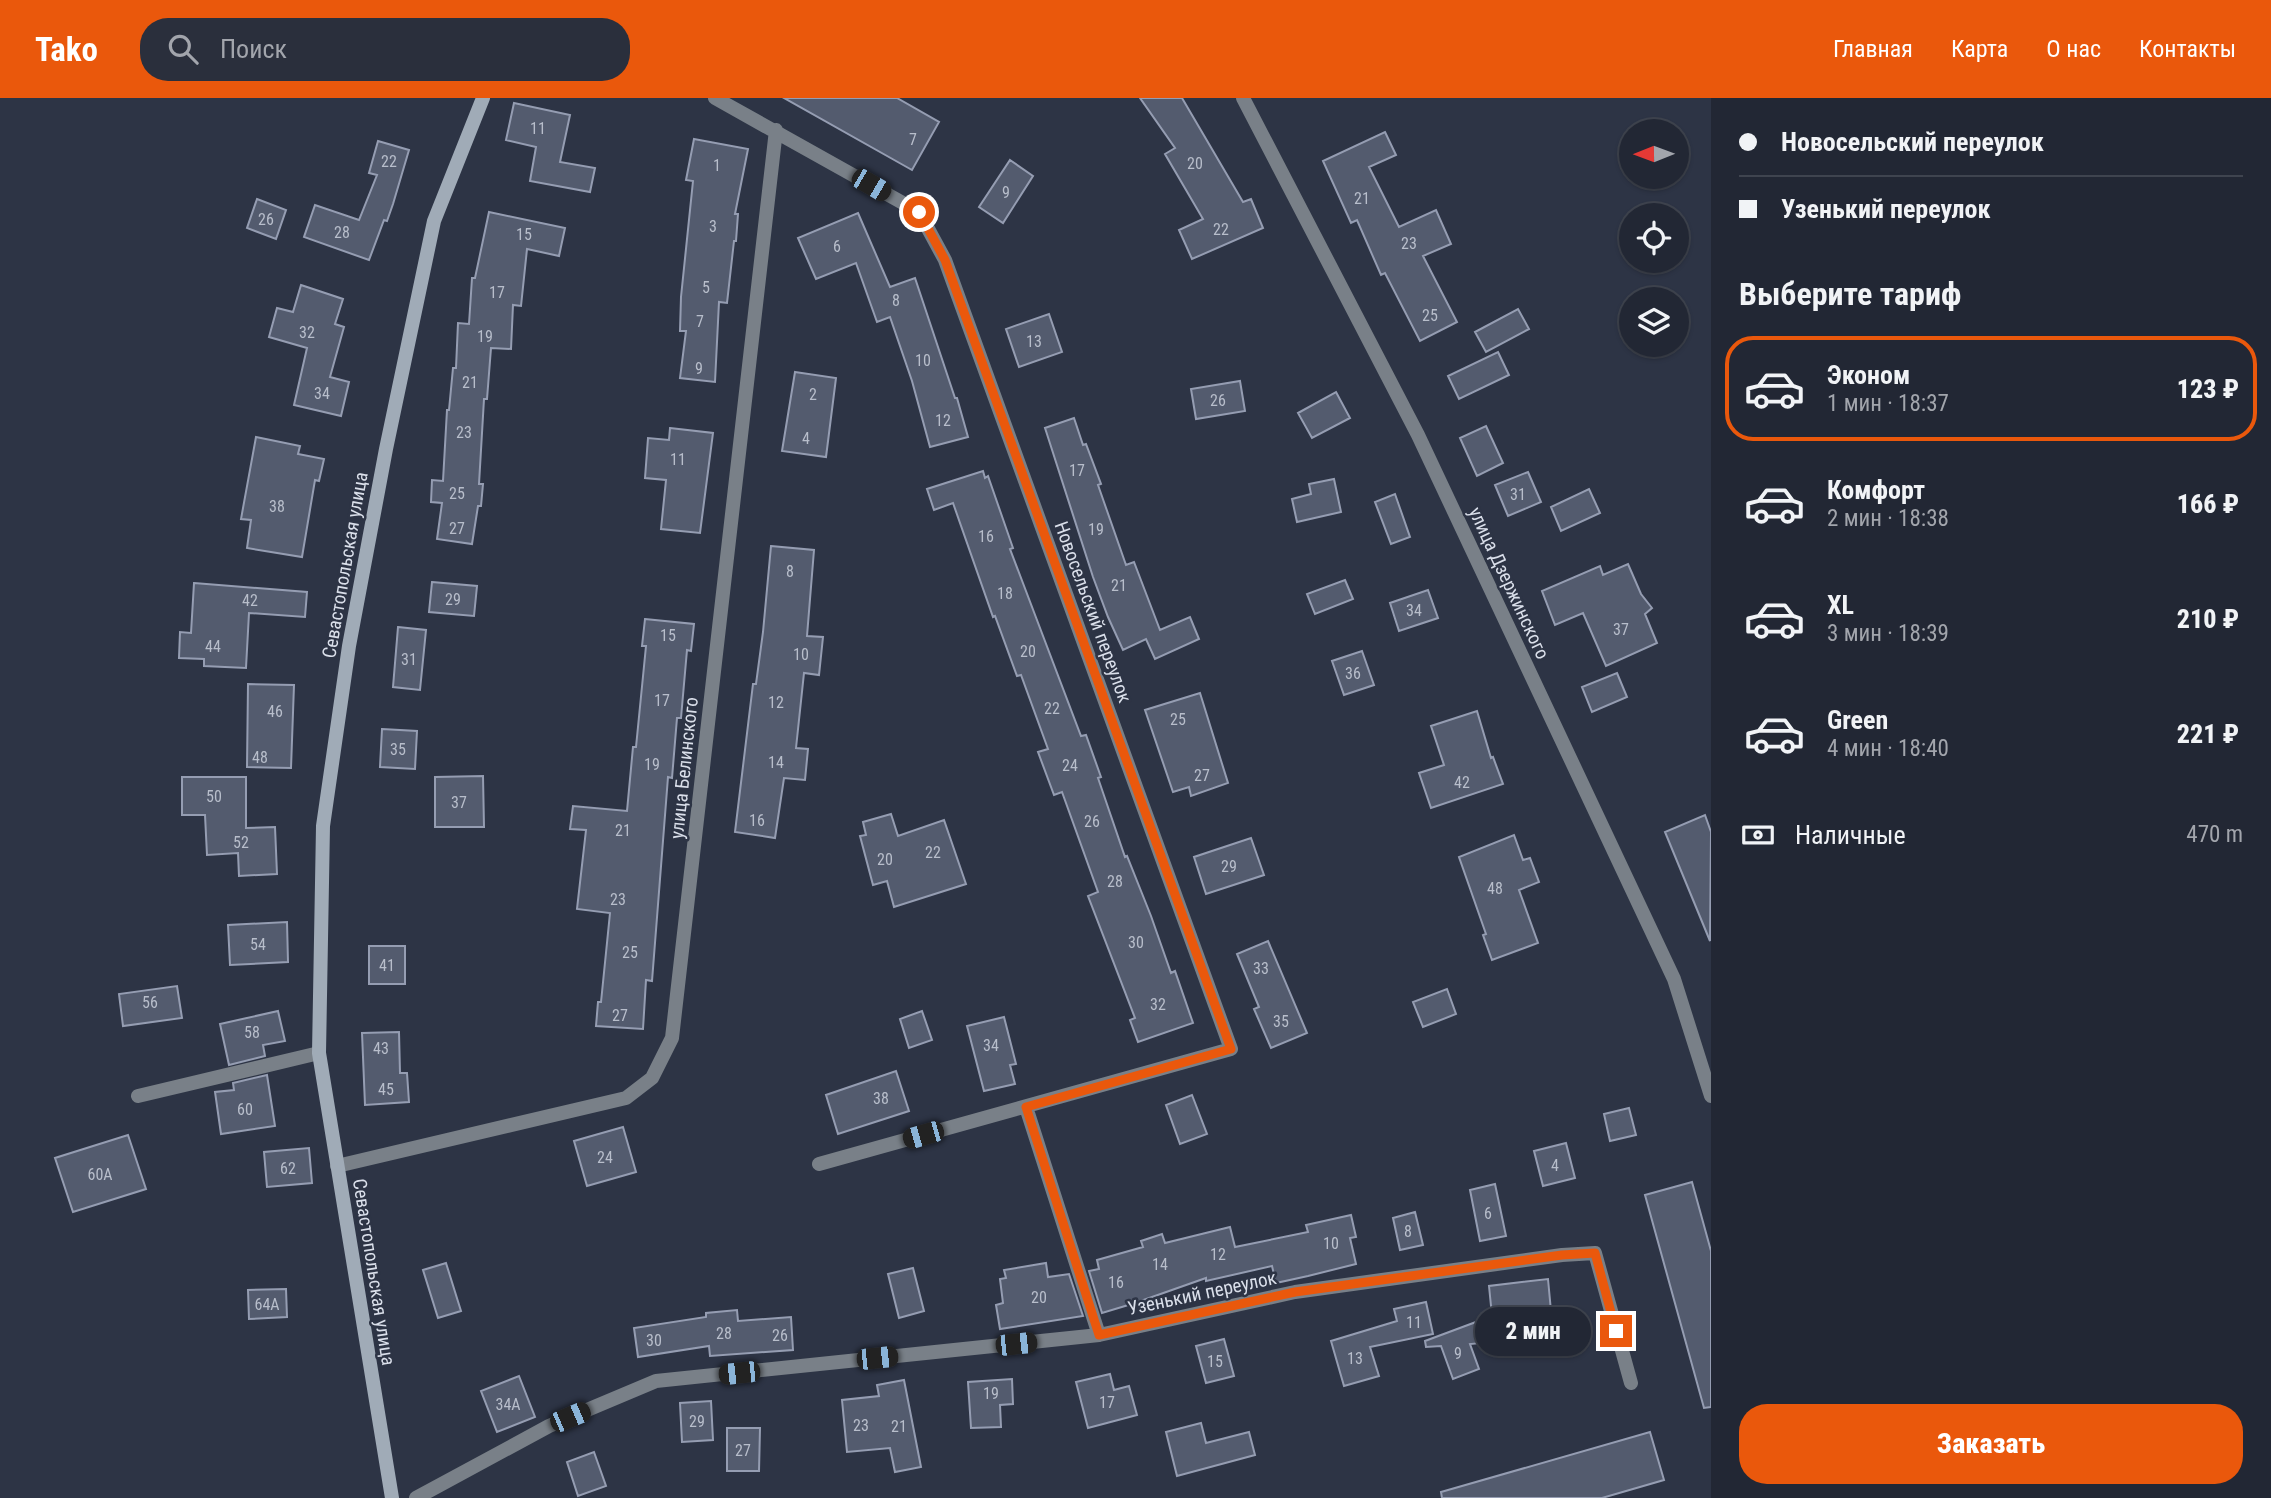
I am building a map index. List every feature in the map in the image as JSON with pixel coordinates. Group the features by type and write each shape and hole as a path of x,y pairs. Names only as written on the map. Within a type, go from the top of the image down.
{"main road":[{"name":"Севастопольская улица","path":"392,1498 319,1053 323,826 349,646 386,449 434,221 483,98"}],"street":[{"name":"Новосельский переулок","path":"715,98 919,212 945,260 1231,1049 819,1164"},
{"name":"улица Дзержинского","path":"1243,98 1418,435 1668,967 1711,1096"},
{"name":"улица Белинского","path":"337,1166 626,1098 652,1078 672,1038 776,130"},
{"path":"138,1096 319,1053"},
{"path":"1026,1107 1099,1335"},
{"name":"Узенький переулок","path":"416,1498 549,1426 656,1381 1099,1335 1295,1292 1562,1255 1595,1253 1631,1383"}],"building":[{"path":"784,98 897,98 939,122 912,170"},
{"path":"1140,98 1182,98 1243,202 1251,199 1263,228 1192,259 1179,230 1203,219 1165,154 1175,148"},
{"path":"514,103 570,115 560,162 595,168 590,192 530,181 536,147 506,140"},
{"path":"1385,132 1396,155 1369,167 1399,227 1436,210 1451,244 1423,256 1457,322 1420,341 1385,273 1381,275 1357,220 1351,223 1323,161"},
{"path":"694,139 748,149 735,214 738,214 736,241 727,303 719,302 715,382 680,378 686,331 680,331 681,297 693,181 686,180"},
{"path":"378,141 409,150 387,221 384,220 369,260 304,237 315,205 359,220 377,175 369,173"},
{"path":"1010,160 1033,176 1003,223 979,207"},
{"path":"257,199 286,210 276,239 247,228"},
{"path":"489,212 565,228 559,256 527,249 521,306 513,305 511,349 491,348 487,399 484,399 479,484 483,484 481,506 478,506 472,544 437,539 442,503 431,502 432,480 443,481 447,410 453,368 456,368 458,323 469,324 472,278 475,278"},
{"path":"858,213 890,287 915,278 968,437 930,447 912,381 890,317 877,322 856,263 816,279 798,238"},
{"path":"301,285 343,299 335,324 344,327 330,377 349,382 341,416 294,405 307,348 269,337 277,308 293,312"},
{"path":"1518,309 1529,329 1486,352 1475,332"},
{"path":"1049,314 1062,352 1019,367 1006,329"},
{"path":"1498,352 1509,375 1459,399 1448,376"},
{"path":"795,372 836,378 826,457 782,451"},
{"path":"1240,381 1245,411 1196,419 1191,389"},
{"path":"1336,392 1350,418 1312,438 1298,413"},
{"path":"1074,418 1101,484 1098,485 1126,565 1134,562 1160,630 1190,617 1199,639 1155,659 1146,639 1123,650 1093,577 1045,428"},
{"path":"1486,426 1503,463 1477,476 1460,438"},
{"path":"670,428 713,433 700,533 661,529 666,480 645,478 648,438 669,440"},
{"path":"256,437 300,446 298,454 324,459 319,481 315,480 302,557 247,548 251,520 241,519"},
{"path":"983,471 985,478 988,476 1013,548 1010,549 1081,736 1086,735 1125,857 1127,856 1151,916 1171,973 1175,971 1193,1023 1138,1042 1130,1020 1135,1018 1088,896 1098,892 1062,792 1054,795 1038,752 1048,749 1021,675 1017,676 995,616 993,617 953,503 934,510 927,489"},
{"path":"1528,472 1541,502 1508,516 1495,485"},
{"path":"1334,479 1341,512 1297,522 1292,499 1311,494 1309,484"},
{"path":"1589,489 1600,513 1561,531 1551,507"},
{"path":"1395,494 1410,537 1391,544 1375,502"},
{"path":"771,546 814,550 807,636 823,637 819,675 804,673 796,748 808,749 805,780 784,778 775,838 735,832 753,684 756,684 763,632"},
{"path":"1628,564 1641,594 1652,608 1645,614 1657,643 1606,666 1583,613 1555,625 1542,591 1600,566 1603,575"},
{"path":"1345,580 1353,599 1315,614 1307,594"},
{"path":"432,582 477,586 474,616 429,612"},
{"path":"194,583 307,592 305,617 249,613 246,668 204,666 204,659 179,658 180,632 191,633"},
{"path":"1428,590 1438,618 1399,631 1390,603"},
{"path":"645,619 694,624 691,651 687,650 681,718 677,718 672,778 668,777 652,981 646,980 643,1029 596,1026 610,913 577,909 586,830 570,829 573,806 627,811 646,646 642,646"},
{"path":"398,627 426,630 420,690 393,687"},
{"path":"1362,651 1374,685 1344,695 1332,661"},
{"path":"1617,673 1627,697 1592,712 1582,687"},
{"path":"248,684 294,685 291,768 247,767"},
{"path":"1200,693 1228,783 1191,796 1189,787 1173,792 1145,710"},
{"path":"1477,711 1491,758 1493,757 1503,784 1431,808 1419,773 1444,765 1431,726"},
{"path":"382,729 417,731 415,769 380,767"},
{"path":"483,776 484,827 435,827 435,777"},
{"path":"182,777 246,777 246,828 275,827 277,874 239,876 238,853 207,855 205,815 182,815"},
{"path":"891,814 898,836 944,820 966,884 894,907 887,881 873,885 860,836 866,835 863,822"},
{"path":"1705,815 1711,832 1710,941 1665,832"},
{"path":"1514,835 1523,860 1530,858 1539,882 1519,890 1538,943 1492,960 1483,935 1486,934 1459,857"},
{"path":"1251,838 1264,875 1206,894 1194,857"},
{"path":"287,922 288,962 230,965 228,925"},
{"path":"1268,941 1307,1033 1271,1048 1254,1009 1259,1007 1237,954"},
{"path":"369,946 405,946 405,984 369,984"},
{"path":"177,986 182,1018 123,1026 119,994"},
{"path":"1447,989 1456,1014 1423,1027 1413,1002"},
{"path":"278,1011 285,1041 263,1045 265,1056 229,1065 220,1024"},
{"path":"922,1011 932,1040 909,1048 900,1019"},
{"path":"1004,1017 1016,1064 1010,1065 1015,1084 984,1091 967,1026"},
{"path":"399,1032 400,1073 407,1073 409,1102 365,1105 362,1033"},
{"path":"896,1071 909,1111 838,1134 826,1095"},
{"path":"267,1075 275,1126 221,1134 215,1092 234,1090 233,1083"},
{"path":"1192,1095 1207,1134 1180,1144 1166,1105"},
{"path":"1629,1108 1636,1135 1610,1141 1604,1114"},
{"path":"623,1127 636,1172 587,1186 574,1141"},
{"path":"128,1135 146,1189 73,1212 55,1158"},
{"path":"1566,1143 1575,1178 1543,1186 1534,1151"},
{"path":"309,1148 312,1183 267,1187 264,1152"},
{"path":"1692,1182 1711,1251 1711,1407 1704,1408 1645,1195"},
{"path":"1495,1184 1506,1236 1480,1241 1470,1190"},
{"path":"1415,1212 1423,1245 1400,1250 1393,1218"},
{"path":"1351,1215 1356,1237 1350,1238 1356,1264 1276,1283 1272,1266 1206,1281 1206,1278 1102,1313 1089,1271 1099,1269 1097,1260 1143,1247 1141,1241 1162,1234 1165,1243 1230,1227 1235,1247 1308,1232 1306,1225"},
{"path":"446,1263 461,1311 438,1318 423,1270"},
{"path":"1046,1263 1048,1277 1069,1274 1083,1316 1000,1329 996,1305 1003,1303 1000,1279 1006,1278 1004,1270"},
{"path":"913,1268 924,1311 899,1318 888,1274"},
{"path":"1548,1279 1552,1322 1521,1325 1522,1339 1470,1344 1479,1369 1453,1379 1441,1346 1426,1347 1425,1341 1492,1316 1489,1286"},
{"path":"286,1289 287,1317 249,1319 248,1290"},
{"path":"1426,1302 1433,1334 1370,1347 1379,1376 1344,1386 1331,1341 1397,1321 1394,1309"},
{"path":"737,1310 738,1321 791,1317 793,1350 710,1356 709,1346 638,1357 634,1328 706,1317 706,1313"},
{"path":"1224,1339 1234,1376 1206,1383 1196,1346"},
{"path":"1110,1374 1114,1390 1129,1386 1137,1415 1088,1428 1076,1382"},
{"path":"519,1376 535,1417 497,1432 481,1391"},
{"path":"1012,1379 1013,1404 1000,1405 1001,1427 971,1428 968,1382"},
{"path":"904,1380 921,1467 895,1472 890,1448 847,1452 842,1400 879,1396 877,1385"},
{"path":"711,1401 713,1440 682,1442 680,1403"},
{"path":"1201,1423 1206,1443 1249,1432 1255,1455 1177,1476 1166,1432"},
{"path":"727,1428 760,1428 759,1471 727,1471"},
{"path":"1650,1432 1664,1480 1602,1498 1442,1498 1441,1492"},
{"path":"594,1452 606,1486 578,1496 567,1462"}],"route":[{"path":"919,212 945,260 1231,1049 1026,1107 1099,1335 1295,1292 1562,1255 1595,1253 1616,1331"}]}
